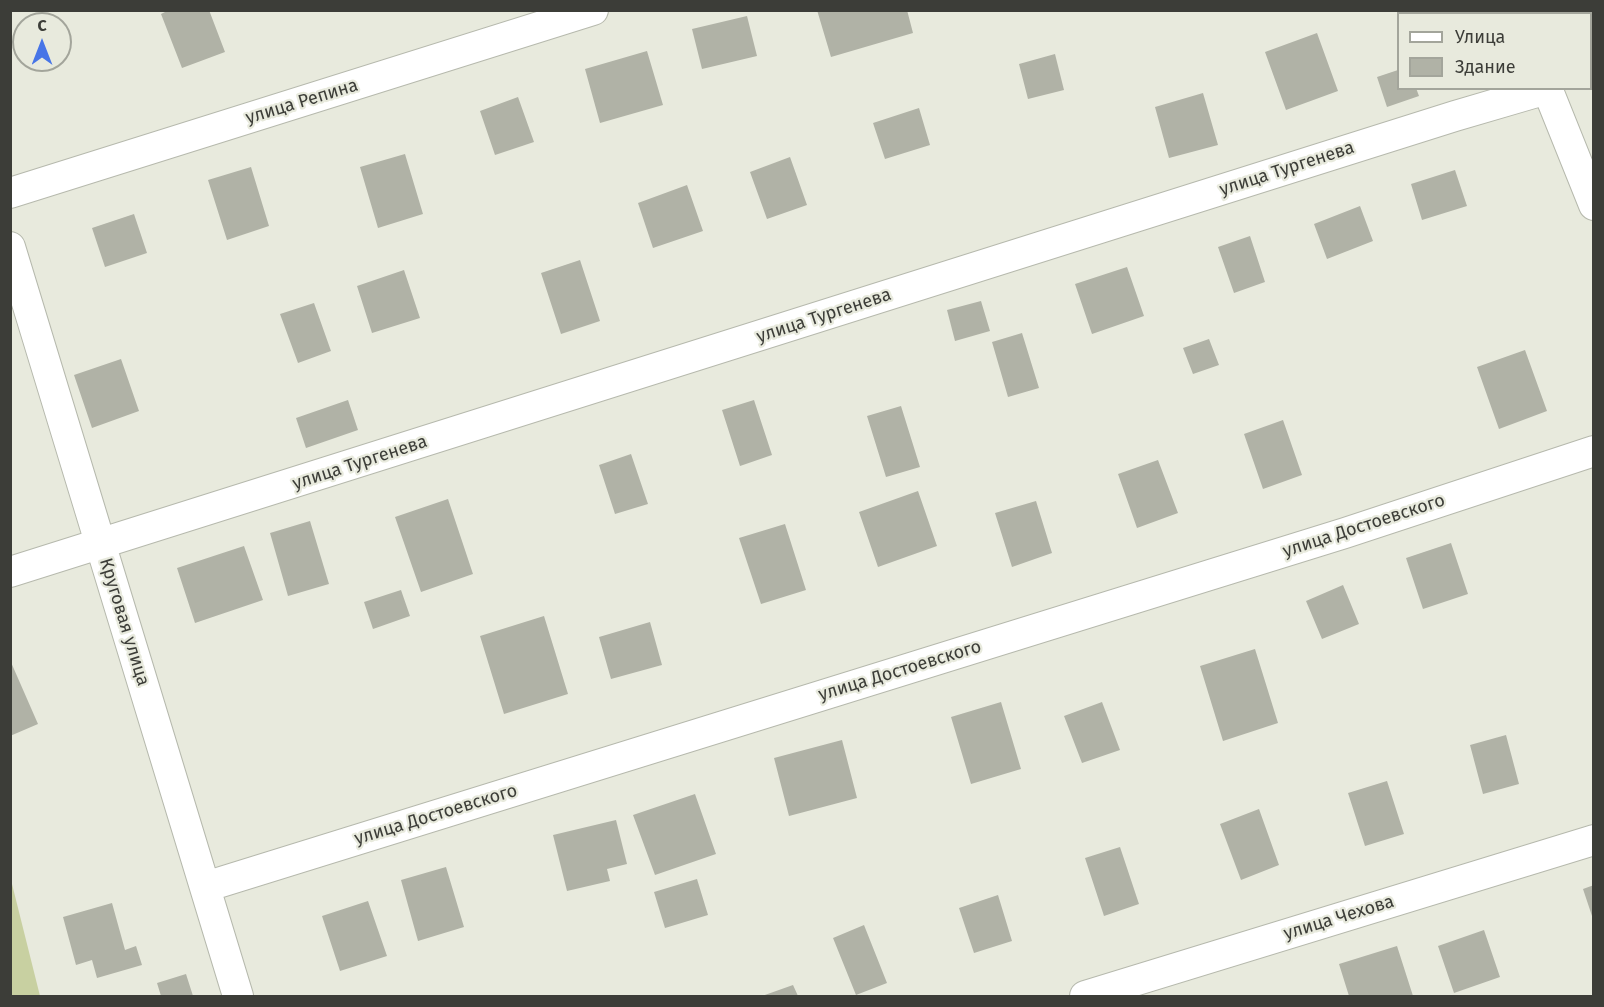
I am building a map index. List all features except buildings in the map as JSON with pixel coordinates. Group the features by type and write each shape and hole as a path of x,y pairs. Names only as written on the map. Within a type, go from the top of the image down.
{"street":[{"name":"улица Репина","path":"10,193 593,10"},
{"name":"улица Тургенева","path":"10,572 1544,90"},
{"path":"1547,90 1593,205"},
{"name":"Круговая улица","path":"10,247 238,996"},
{"name":"улица Достоевского","path":"205,887 1322,540 1593,451"},
{"name":"улица Чехова","path":"1101,994 1593,840"}],"green space":[{"path":"11,880 40,996 11,996"}]}
